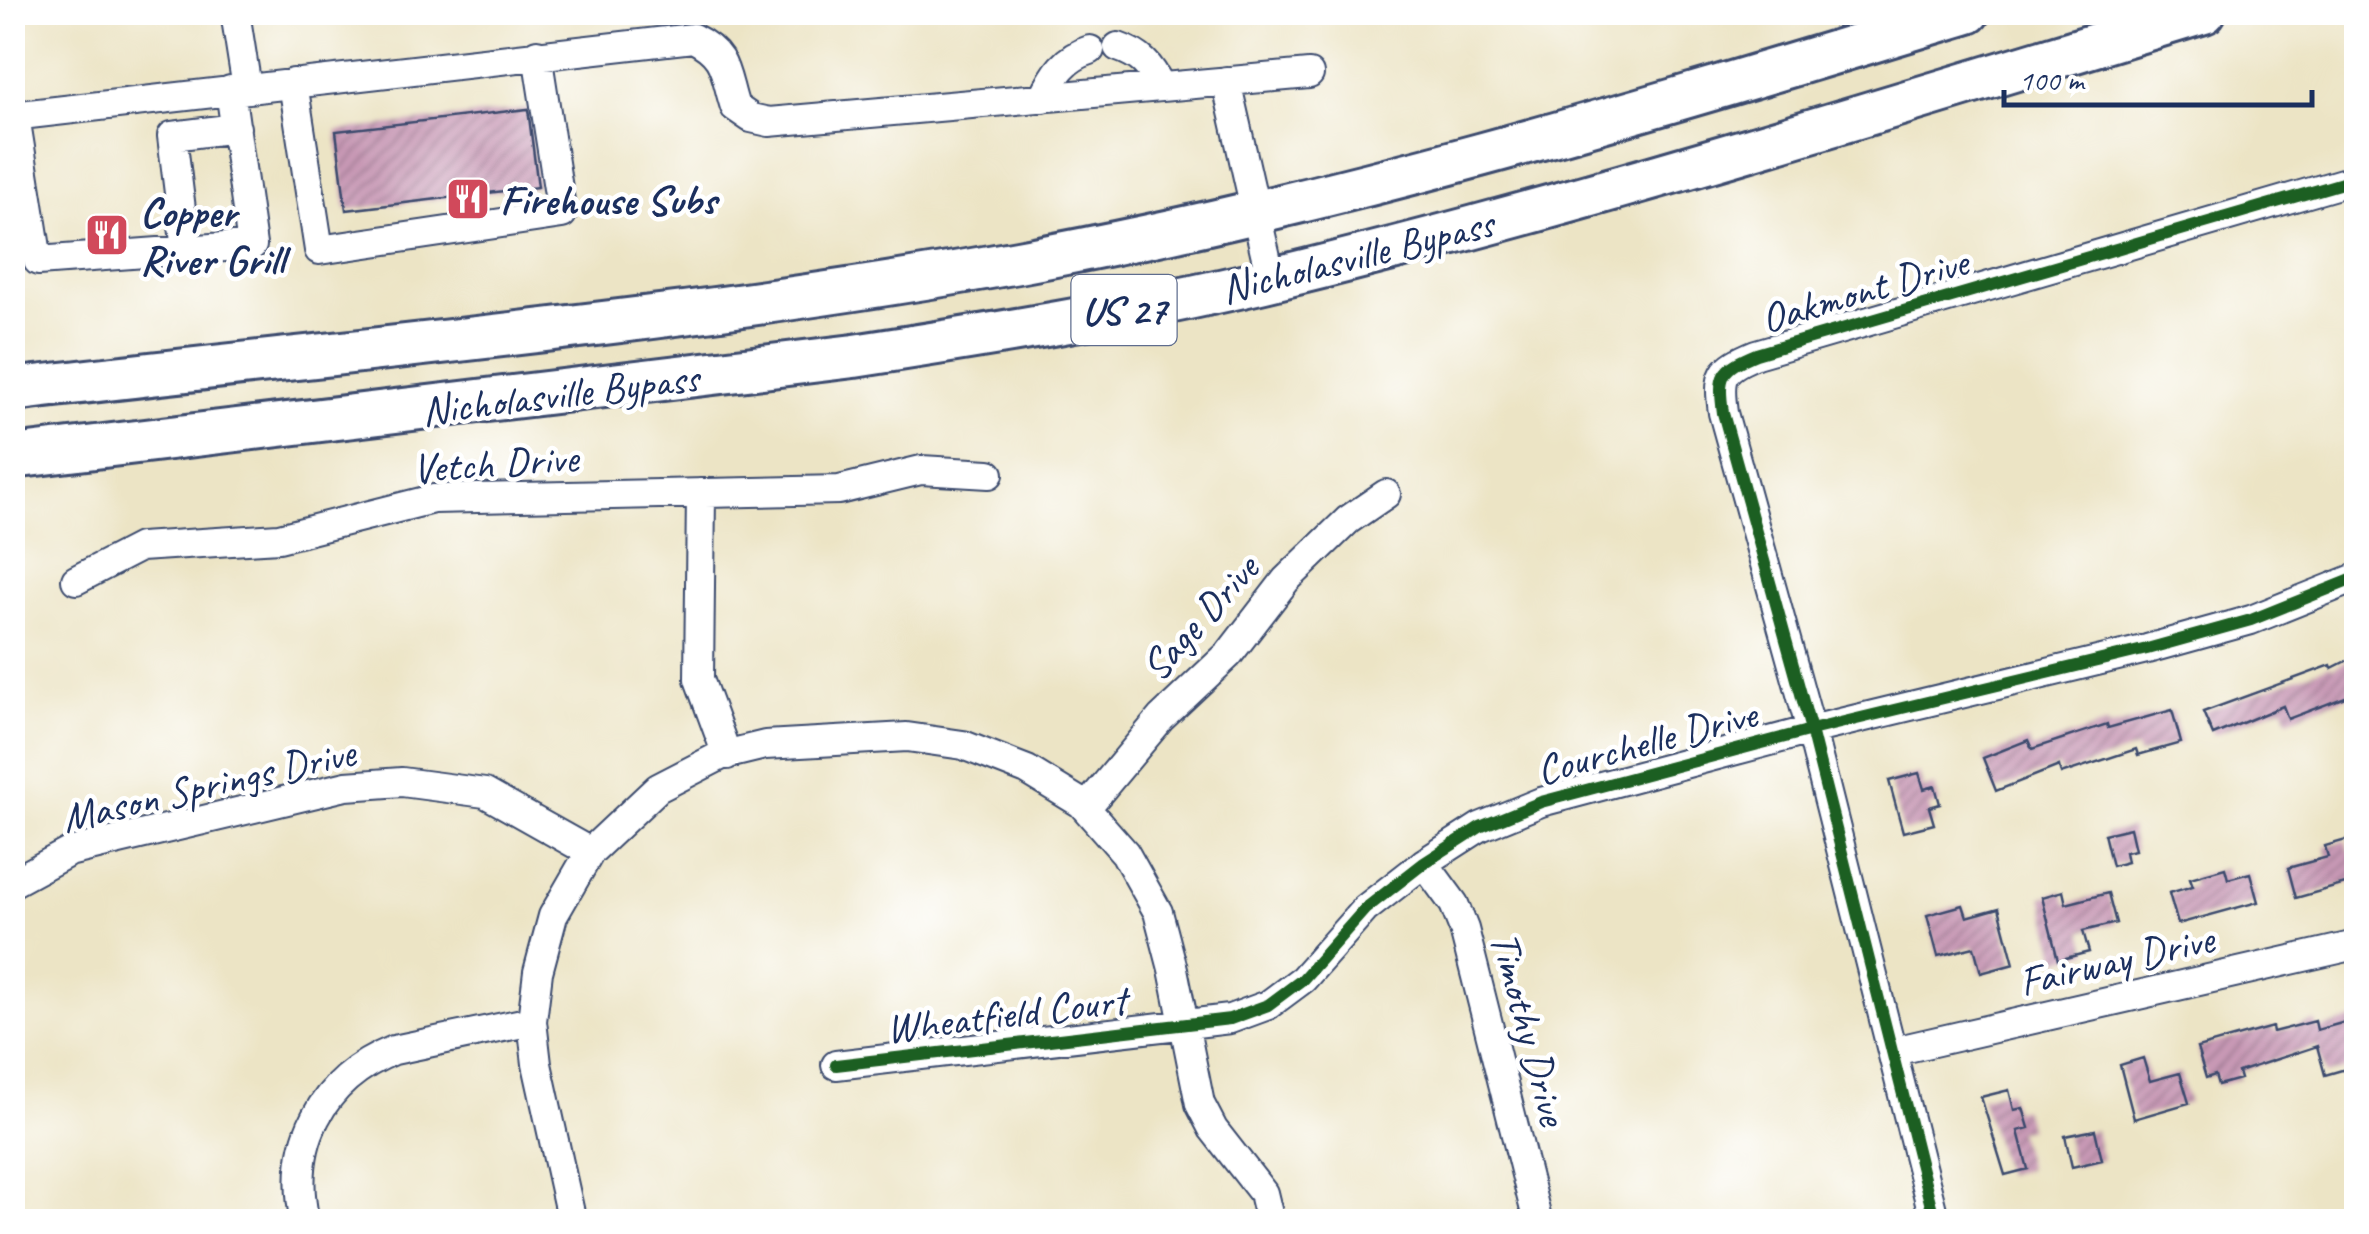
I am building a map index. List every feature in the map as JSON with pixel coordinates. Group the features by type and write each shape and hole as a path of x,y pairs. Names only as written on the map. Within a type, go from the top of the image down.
{"highway":[{"name":"Nicholasville Bypass","path":"12,390 823,294 1020,261 1254,214 1520,145 1968,12"},
{"name":"Nicholasville Bypass","path":"12,457 854,356 1042,326 1271,279 1529,211 2204,12"}],"street":[{"path":"235,12 239,89 236,128 252,245 38,262 14,116 239,89 587,48 693,38 712,47 722,58 736,107 751,118 769,122 1308,74"},
{"path":"1043,98 1054,74 1072,56 1104,49 1139,54 1160,87"},
{"path":"293,83 319,250 562,214 537,54"},
{"path":"1226,81 1271,279"},
{"path":"186,250 172,136 236,128"},
{"name":"Oakmont Drive","path":"1935,1222 1812,730 1723,413 1720,386 1725,371 1756,354 2356,178"},
{"name":"Vetch Drive","path":"76,580 140,546 279,538 433,499 840,490 921,470 990,474"},
{"path":"702,493 699,679 727,754"},
{"name":"Sage Drive","path":"1086,808 1160,718 1229,654 1286,580 1348,520 1386,494"},
{"name":"Courchelle Drive","path":"1184,1024 1230,1019 1268,1005 1303,980 1365,909 1424,863 1480,827 1542,802 1812,730 2148,649 2251,620 2356,578"},
{"path":"572,1222 537,1064 532,1021 538,972 553,916 590,852 658,788 727,754 764,745 906,737 963,744 1027,770 1086,808 1125,853 1158,912 1200,1104 1213,1129 1263,1193 1270,1222"},
{"name":"Mason Springs Drive","path":"12,884 69,852 346,786 402,782 485,793 590,852"},
{"name":"Timothy Drive","path":"1424,863 1454,904 1464,929 1538,1222"},
{"name":"Fairway Drive","path":"1894,1052 2356,945"},
{"path":"305,1222 299,1195 301,1153 316,1114 342,1079 394,1050 532,1021"},
{"name":"Wheatfield Court","path":"836,1066 1184,1024"}],"building":[{"path":"528,109 538,187 346,210 336,131"},
{"path":"2356,656 2356,693 2288,719 2283,706 2213,735 2203,712 2331,665 2332,668"},
{"path":"2172,710 2181,743 2138,755 2136,749 2061,774 2059,766 1996,791 1983,758 2028,740 2032,749 2107,724 2108,728"},
{"path":"1919,773 1924,789 1935,786 1940,804 1929,807 1934,824 1903,832 1889,781"},
{"path":"2130,828 2135,850 2125,852 2127,862 2112,866 2104,834"},
{"path":"2346,840 2349,851 2356,849 2356,881 2296,898 2288,868 2328,857 2325,846"},
{"path":"2225,868 2228,879 2250,873 2258,902 2178,924 2169,893 2193,886 2190,878"},
{"path":"2063,891 2066,904 2108,893 2116,923 2083,931 2089,952 2058,960 2042,897"},
{"path":"1963,905 1967,917 1999,908 2014,964 1981,973 1974,947 1938,956 1927,915"},
{"path":"2356,1019 2356,1066 2325,1075 2317,1046 2238,1072 2240,1079 2218,1085 2215,1075 2206,1078 2197,1048 2272,1027 2273,1032 2315,1021 2317,1030"},
{"path":"2143,1058 2150,1081 2180,1073 2189,1103 2134,1119 2120,1065"},
{"path":"2009,1090 2014,1110 2023,1108 2029,1128 2018,1131 2028,1169 2005,1175 1981,1097"},
{"path":"2095,1130 2102,1160 2072,1167 2065,1136"}],"cycle path":[{"path":"1935,1222 1811,730 1723,413 1724,375 1735,364 1756,354 2356,179"},
{"path":"836,1065 1230,1019 1268,1005 1303,979 1365,909 1424,863 1480,827 1541,802 1815,729 2147,649 2251,620 2356,578"}],"place":[{"name":"Firehouse Subs","path":"468,199"},
{"name":"Copper River Grill","path":"107,235"}]}
